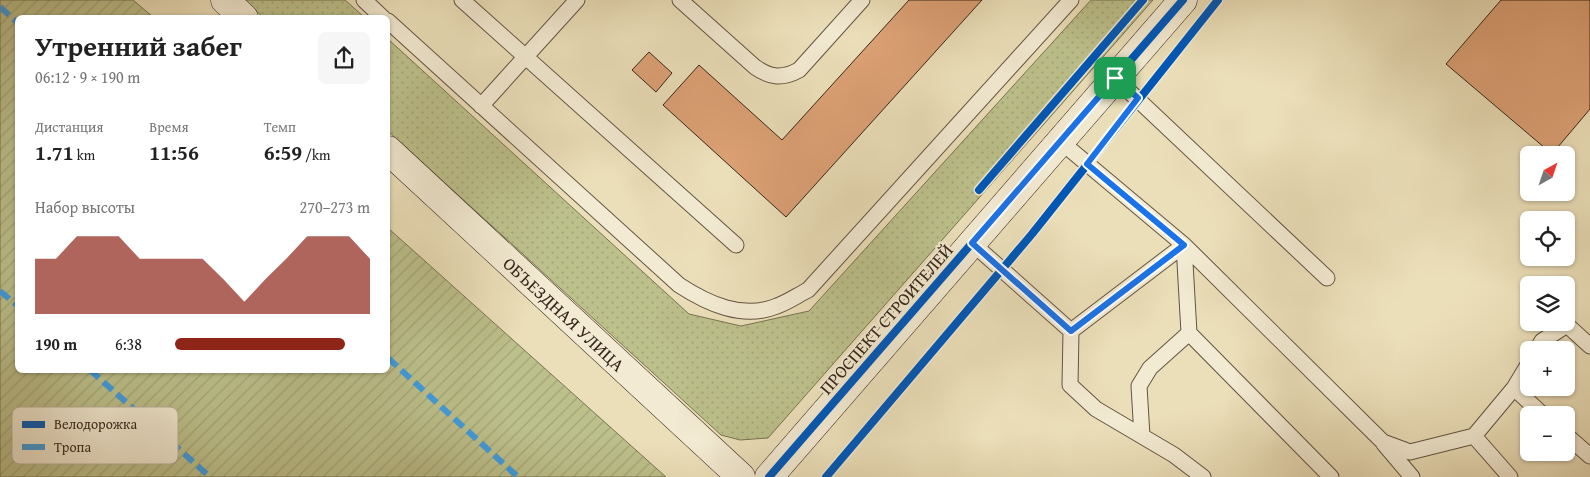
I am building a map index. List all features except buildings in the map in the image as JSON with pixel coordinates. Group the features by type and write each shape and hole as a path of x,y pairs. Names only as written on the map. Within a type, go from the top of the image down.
{"street":[{"path":"225,0 241,15"},
{"name":"ПРОСПЕКТ СТРОИТЕЛЕЙ","path":"769,477 1183,0"},
{"name":"ОБЪЕЗДНАЯ УЛИЦА","path":"390,152 741,477"}],"lane":[{"path":"364,0 380,15"},
{"path":"462,0 736,245"},
{"path":"481,106 576,0"},
{"path":"680,0 755,67 767,75 780,77 799,70 862,0"},
{"path":"390,23 679,285 702,300 729,309 754,310 776,306 808,290 1071,0"},
{"path":"1115,78 1327,278"},
{"path":"1060,141 1184,245 1383,442 1412,477"},
{"path":"972,243 1071,331 1070,385 1096,410 1174,455 1203,477"},
{"path":"1071,331 1184,245"},
{"path":"1184,245 1189,333 1330,477"},
{"path":"1542,341 1567,325 1590,346"},
{"path":"1142,436 1139,386 1150,368 1189,333"},
{"path":"1383,442 1410,452 1474,436 1514,388 1520,378"},
{"path":"1514,388 1534,406"},
{"path":"1474,436 1510,477"},
{"path":"1575,443 1590,456"}],"green space":[{"path":"0,0 133,0 151,15 15,15 15,373 390,373 390,230 666,477 0,477"},
{"path":"244,0 345,0 362,15 261,15"},
{"path":"1091,0 1153,0 768,438 740,440 721,435 390,133 390,41 689,314 741,326 809,311"}],"marked path":[{"path":"0,7 15,20"},
{"path":"0,291 15,304"},
{"path":"390,360 518,477"},
{"path":"93,373 131,407"},
{"path":"178,448 210,477"}],"cycle path":[{"path":"979,190 1143,0"},
{"path":"769,477 1183,0"},
{"path":"826,477 1032,234 1218,0"}],"route":[{"path":"1115,78 1138,98 1087,164 1184,245 1071,331 972,243 1115,78"}]}
